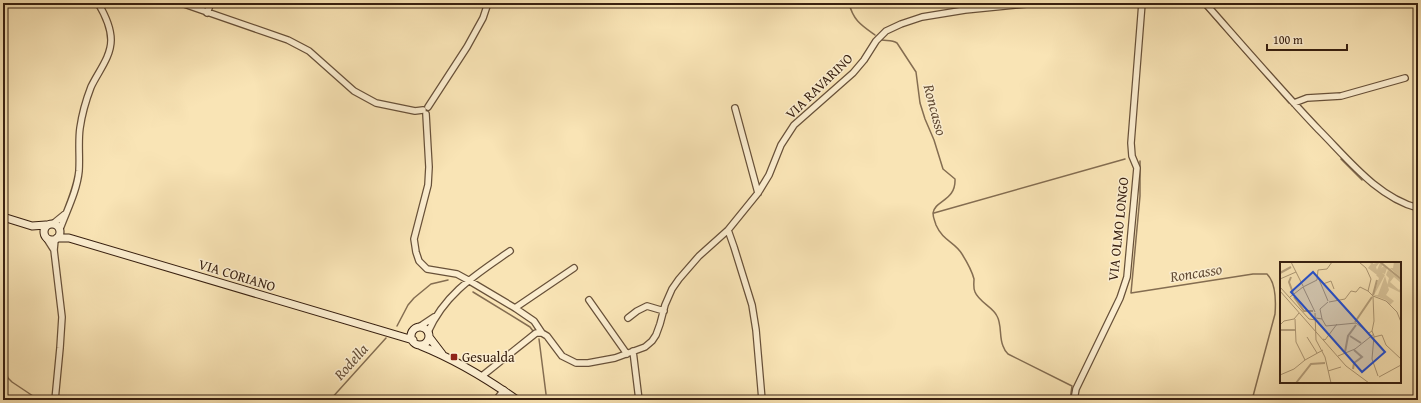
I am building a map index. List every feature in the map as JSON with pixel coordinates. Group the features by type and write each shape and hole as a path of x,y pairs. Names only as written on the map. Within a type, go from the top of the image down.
{"main road":[{"name":"VIA CORIANO","path":"3,217 55,231 69,238 413,340"},
{"name":"VIA CORIANO","path":"32,226 45,237"},
{"path":"43,230 55,231 45,237 43,230"},
{"path":"397,336 416,329 424,328 442,354"},
{"path":"416,329 412,335 413,340 419,345 442,354 482,376 517,400"},
{"path":"419,345 427,342 429,334"}],"street":[{"path":"55,400 62,317 54,250 55,231 66,212 73,194 79,172 80,129 84,108 91,87 105,62 111,40 103,11 98,3"},
{"path":"181,3 288,40 309,51 354,91 376,103 415,110 426,110 467,48 483,18 488,3"},
{"path":"207,13 211,3"},
{"name":"VIA RAVARINO","path":"426,110 429,167 428,185 414,239 419,261 427,269 457,274 515,308 534,321 542,333 549,338 562,356 576,363 602,361 645,347 652,341 660,324 672,289 699,256 728,230 758,193 769,175 781,145 794,126 853,73 864,60 876,41 886,31 922,17 965,10 1038,3"},
{"name":"VIA OLMO LONGO","path":"1074,400 1076,389 1120,298 1126,277 1136,168 1132,156 1131,143 1142,3"},
{"path":"1205,3 1294,103 1364,176 1388,195 1406,205 1418,208"},
{"path":"1294,103 1307,98 1341,96 1405,78"},
{"path":"735,108 758,193"},
{"path":"728,230 752,305 756,330 762,400"},
{"path":"45,237 54,250"},
{"path":"416,329 434,317 458,289 468,280 510,251"},
{"path":"515,308 574,268"},
{"path":"589,300 627,354"},
{"path":"628,318 647,306 664,311"},
{"path":"429,334 434,317"},
{"path":"482,376 530,337 536,333 542,333"},
{"path":"633,351 639,400"},
{"path":"496,400 504,390"}],"waterway":[{"name":"Roncasso","path":"849,3 858,22 875,35"},
{"name":"Roncasso","path":"1201,3 1289,103"},
{"name":"Roncasso","path":"882,40 897,43 916,72 920,103 943,169 955,179 952,192 937,205 933,213 936,225 942,235 959,250 969,266 974,279 974,289 977,296 997,316 999,320 1002,342 1008,354 1072,386 1070,400"},
{"name":"Roncasso","path":"934,213 1125,159"},
{"name":"Roncasso","path":"1341,159 1362,180"},
{"name":"Roncasso","path":"1140,161 1140,196 1131,293 1253,274 1267,274 1272,282 1274,287 1275,314 1252,400"},
{"name":"Rodella","path":"397,326 408,305 414,298 431,284 448,280"},
{"name":"Rodella","path":"473,292 530,327 533,331"},
{"name":"Rodella","path":"330,400 386,338"},
{"name":"Rodella","path":"539,339 546,394"},
{"name":"Rodella","path":"3,366 8,378 12,382 39,400"}],"place":[{"name":"Gesualda","path":"454,357"}]}
